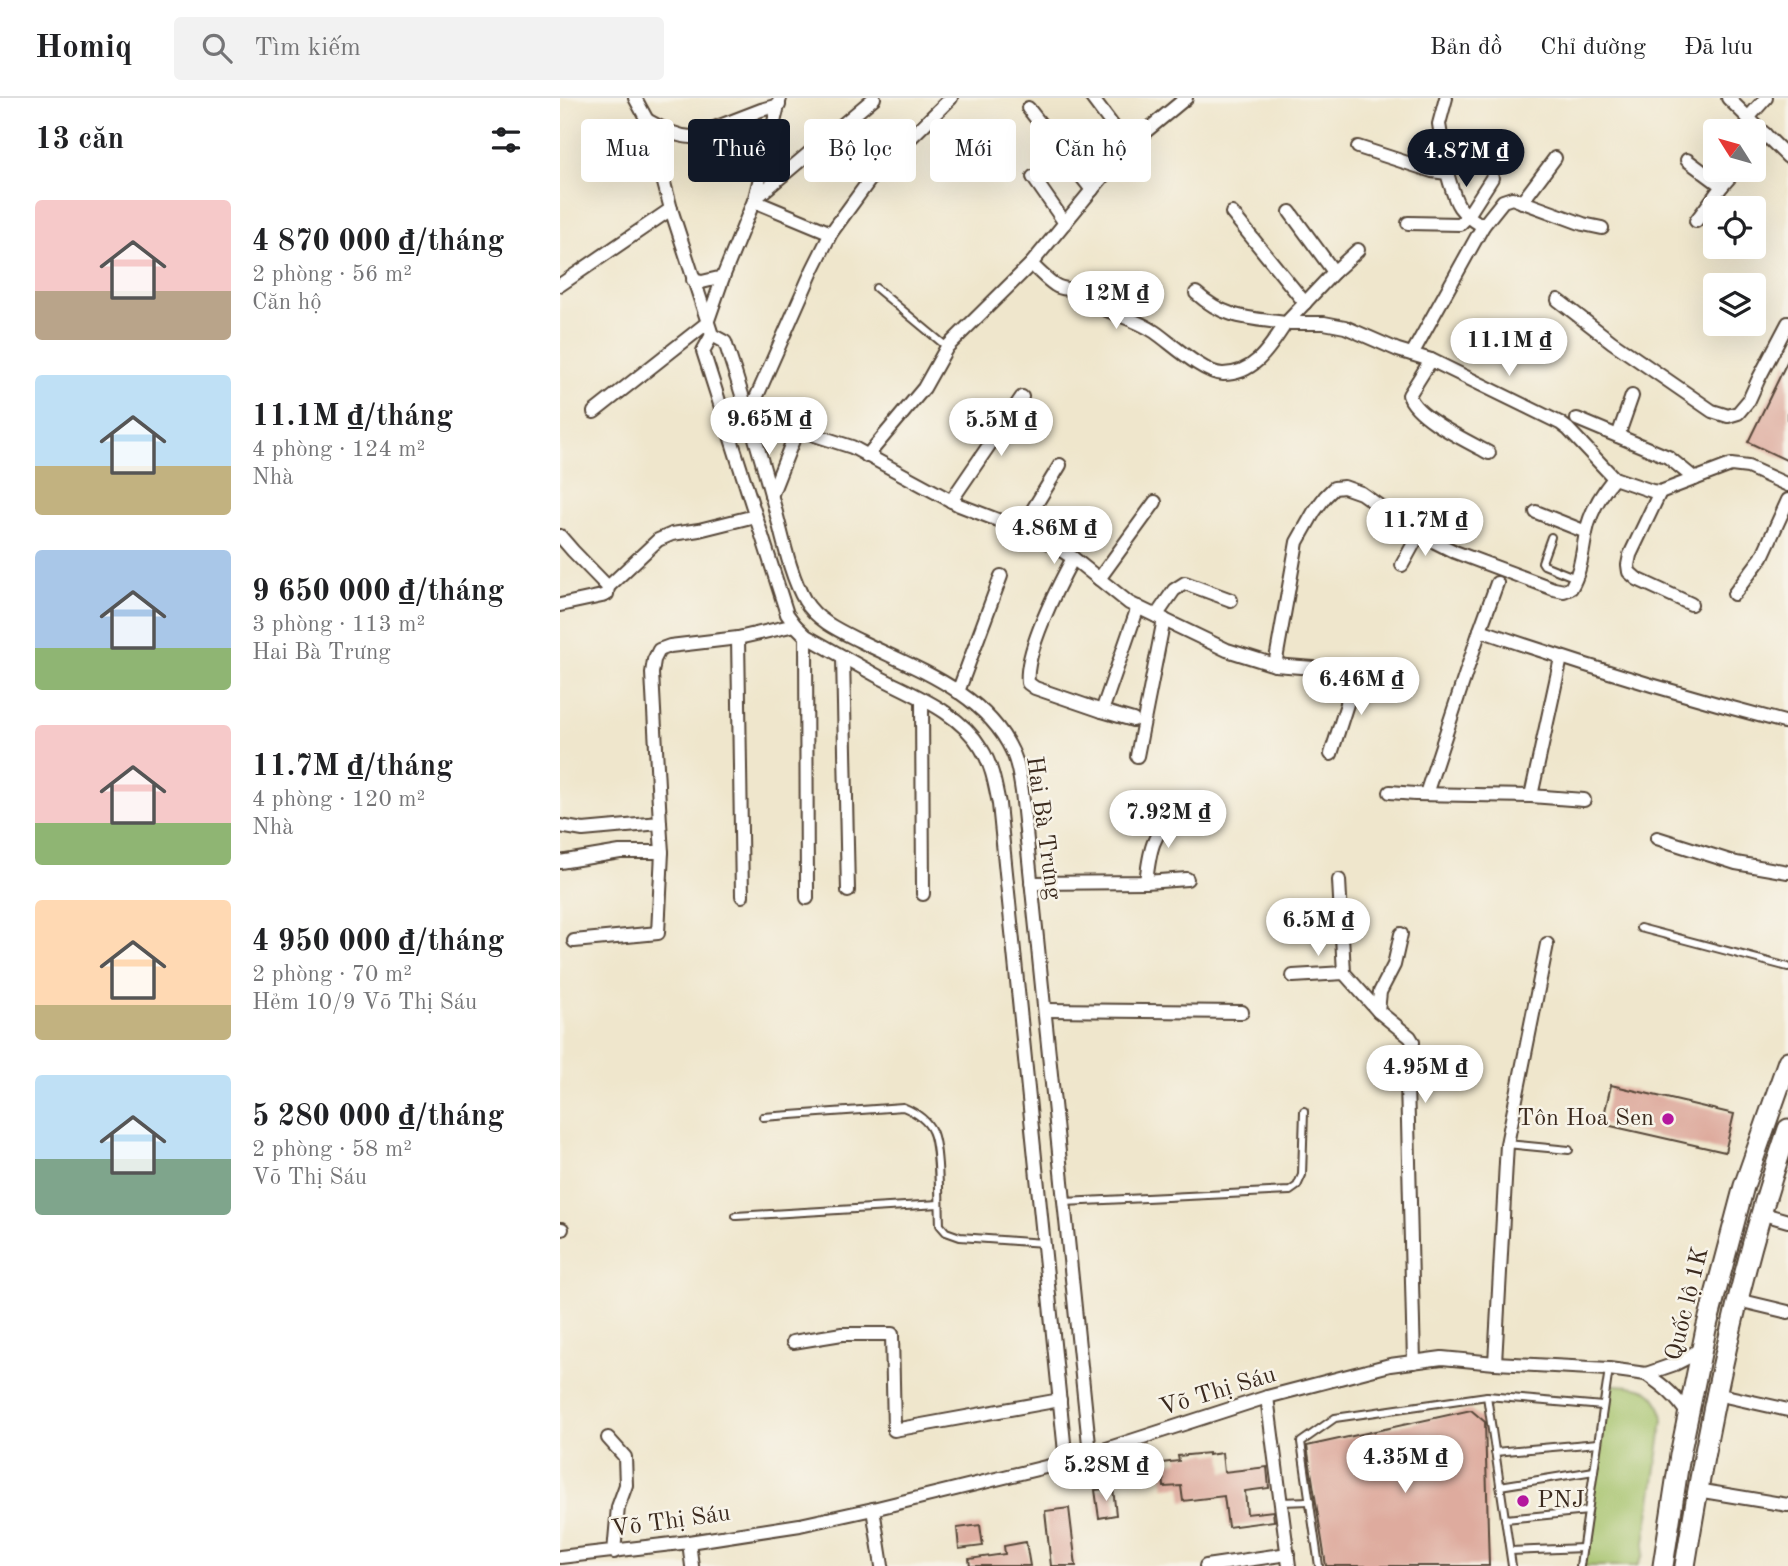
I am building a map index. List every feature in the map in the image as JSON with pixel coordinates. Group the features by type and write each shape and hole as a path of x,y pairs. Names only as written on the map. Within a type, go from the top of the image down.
{"main road":[{"name":"Quốc lộ 1K","path":"1663,1566 1680,1455 1703,1346 1744,1185 1788,1061"},
{"name":"Quốc lộ 1K","path":"1685,1566 1697,1490 1729,1334 1760,1213 1788,1129"},
{"path":"1655,1566 1668,1533"}],"street":[{"name":"Hai Bà Trưng","path":"635,98 646,119"},
{"path":"755,200 874,98"},
{"path":"951,98 874,174 831,233 748,414 852,447 951,501 1021,529 1073,558 1129,603 1227,650 1275,665 1365,672"},
{"path":"1091,98 1107,119"},
{"path":"1151,127 1186,98"},
{"path":"1446,98 1439,124 1447,173 1456,202 1467,217 1483,226"},
{"path":"1728,98 1748,118 1766,98"},
{"path":"594,412 709,329 723,277 755,200 780,101 760,104 691,137 674,134"},
{"path":"1028,108 1092,190"},
{"path":"1766,135 1788,156"},
{"path":"1358,147 1432,171 1447,173"},
{"path":"1522,202 1555,158"},
{"path":"1687,160 1722,186"},
{"path":"1408,223 1457,225 1467,217 1492,178"},
{"name":"Hai Bà Trưng","path":"664,182 709,329 725,342 794,576 804,600 813,612 827,623 922,671 974,703 1002,733 1014,753 1022,792 1090,1454"},
{"path":"1036,182 1065,223"},
{"path":"867,456 924,388 947,346 1031,264 1099,182"},
{"path":"1696,221 1725,182"},
{"path":"1412,354 1483,226 1503,201 1513,198 1583,224 1602,228"},
{"path":"755,200 831,233"},
{"path":"560,285 671,209"},
{"path":"1290,212 1335,272"},
{"path":"1232,213 1305,303"},
{"path":"1031,264 1054,285 1062,289 1073,289 1100,307 1155,332 1196,363 1219,374 1234,373 1250,367 1266,353 1286,323 1358,250"},
{"path":"692,280 702,282 723,277"},
{"path":"1196,293 1209,304 1238,317 1345,327 1398,350 1431,360 1560,423 1614,478 1660,492 1731,465 1748,467 1788,485"},
{"path":"1558,300 1612,342 1712,411 1728,416 1738,413 1749,400 1788,323"},
{"name":"Hai Bà Trưng","path":"709,329 703,351 787,614 806,636 942,711 969,733 981,748 993,773 999,804 1066,1462"},
{"path":"1431,360 1409,395 1411,403 1448,430 1489,453"},
{"path":"1618,436 1632,396"},
{"path":"951,501 1022,397"},
{"path":"1577,419 1668,457 1695,479"},
{"path":"771,495 797,430"},
{"path":"1021,529 1060,465"},
{"path":"1275,665 1297,542 1314,512 1334,488 1344,487 1361,493 1419,534 1455,552 1564,591 1572,588 1577,579 1586,532 1596,503 1614,478"},
{"path":"1660,492 1630,555 1629,572 1637,579 1691,604"},
{"path":"1734,594 1762,557 1788,499"},
{"path":"1099,579 1155,502"},
{"path":"1536,512 1586,532"},
{"path":"560,605 607,594 608,587 659,540 672,534 755,516"},
{"path":"1402,565 1419,534"},
{"path":"560,536 608,587"},
{"path":"1073,558 1058,586 1030,656 1026,673 1028,683 1035,688 1133,720"},
{"path":"958,692 1001,576"},
{"path":"1137,756 1160,618 1174,590 1185,583 1231,600"},
{"path":"1426,794 1497,583"},
{"path":"1102,711 1138,607"},
{"path":"574,941 658,933 662,852 652,673 659,650 670,646 738,638 795,625"},
{"path":"1480,630 1561,658 1788,723"},
{"path":"806,636 807,898"},
{"path":"738,638 742,896"},
{"path":"843,657 848,891"},
{"path":"1531,796 1561,658"},
{"path":"1331,754 1347,704 1349,670"},
{"path":"922,699 923,894"},
{"path":"1391,792 1584,800"},
{"path":"1146,882 1155,835 1175,811"},
{"path":"560,826 583,830 660,823"},
{"path":"1657,838 1737,863 1788,872"},
{"path":"560,862 620,852 662,852"},
{"path":"1031,883 1146,882 1187,878"},
{"path":"1339,880 1344,973 1378,1011 1413,1042 1407,1082 1414,1362"},
{"path":"1378,1011 1380,992 1394,965 1401,934"},
{"path":"1495,1363 1507,1144 1547,944"},
{"path":"1293,976 1344,973"},
{"path":"1045,1010 1242,1012"},
{"path":"1760,1213 1788,1221"},
{"path":"1738,1300 1788,1312"},
{"path":"793,1342 842,1334 891,1334 894,1430 1060,1400"},
{"name":"Võ Thị Sáu","path":"560,1558 587,1560 614,1552 800,1525 873,1509 1066,1462 1267,1397 1390,1364 1442,1358 1646,1374 1675,1364 1703,1346"},
{"name":"Võ Thị Sáu","path":"1646,1374 1671,1392 1688,1415"},
{"path":"1716,1394 1788,1410"},
{"path":"1206,1566 1289,1560 1267,1397"},
{"path":"608,1438 625,1457 626,1485 618,1507 614,1552"},
{"path":"1697,1490 1788,1505"},
{"path":"873,1509 882,1566"},
{"path":"689,1542 692,1566"}],"lane":[{"path":"876,288 947,346"},
{"path":"1551,537 1542,562 1577,579"},
{"path":"1640,928 1788,967"},
{"path":"762,1117 903,1107 925,1121 933,1132 937,1151 940,1225 946,1232 960,1237 1044,1243"},
{"path":"1064,1202 1290,1191 1297,1186 1302,1175 1304,1111"},
{"path":"1507,1144 1569,1150"},
{"path":"736,1216 939,1204"},
{"path":"1580,1566 1609,1369"},
{"path":"1320,1566 1301,1442 1335,1418 1487,1396 1603,1406"},
{"path":"1487,1396 1512,1566"},
{"path":"1495,1452 1598,1443"},
{"path":"1500,1486 1594,1471"},
{"path":"1281,1502 1310,1502"},
{"path":"1505,1519 1588,1511"},
{"path":"1510,1551 1583,1548"}],"green space":[{"path":"1606,1384 1644,1389 1651,1393 1661,1408 1663,1420 1643,1556 1637,1566 1583,1566"}],"building":[{"path":"1788,360 1788,461 1748,442"},
{"name":"Tôn Hoa Sen","path":"1611,1085 1734,1114 1725,1152 1602,1124"},
{"path":"1471,1410 1485,1422 1489,1566 1326,1566 1307,1446"},
{"path":"1222,1453 1224,1472 1267,1467 1269,1488 1245,1491 1247,1514 1273,1511 1274,1521 1228,1527 1224,1496 1183,1501 1181,1486 1164,1487 1162,1463 1179,1461 1178,1456"},
{"path":"1113,1488 1116,1515 1099,1518 1095,1490"},
{"path":"1069,1508 1076,1566 1051,1566 1045,1511"},
{"path":"980,1525 983,1546 959,1549 957,1528"},
{"path":"1026,1542 1030,1566 970,1566 969,1559 1005,1554 1004,1546"}],"place":[{"name":"Tôn Hoa Sen","path":"1668,1119"},
{"name":"PNJ","path":"1523,1501"}]}
